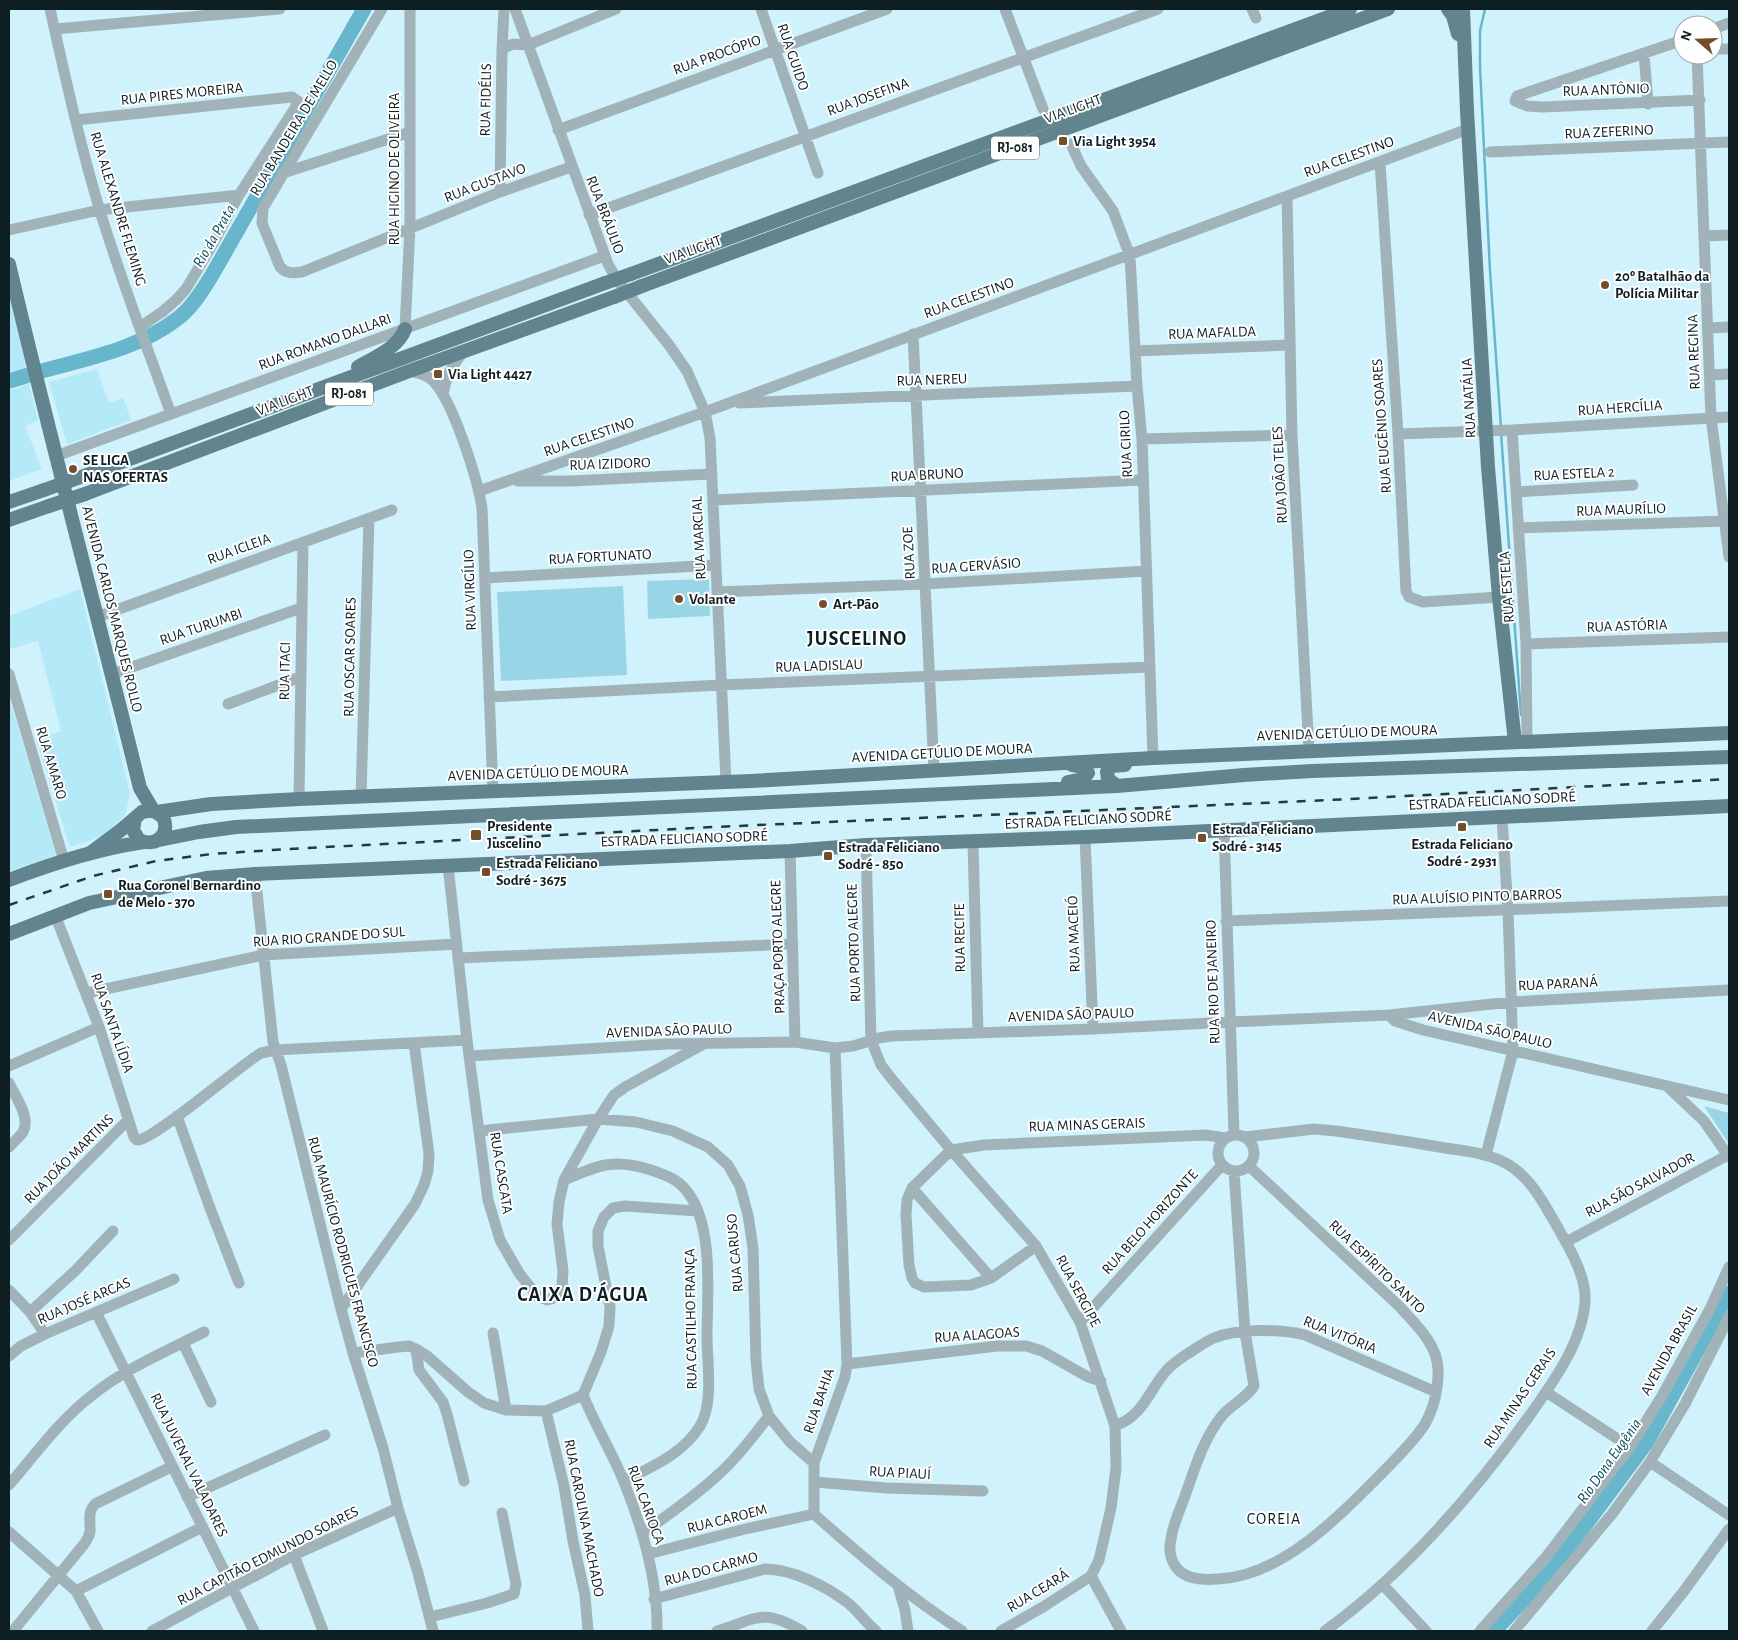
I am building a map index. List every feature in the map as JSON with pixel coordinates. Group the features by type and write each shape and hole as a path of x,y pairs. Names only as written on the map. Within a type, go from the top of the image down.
{"main road":[{"name":"VIA LIGHT","path":"9,502 1350,9"},
{"name":"VIA LIGHT","path":"9,520 85,494 410,371 1388,9"},
{"name":"RUA NATÁLIA","path":"1448,9 1453,16 1464,52"},
{"name":"RUA NATÁLIA","path":"1463,9 1468,129 1499,597 1521,742"},
{"name":"AVENIDA CARLOS MARQUES ROLLO","path":"9,264 140,788 155,811"},
{"path":"331,384 389,349 405,329"},
{"name":"AVENIDA GETÚLIO DE MOURA","path":"155,811 211,804 299,799 726,782 1153,758 1729,733"},
{"path":"1446,746 1447,767"},
{"path":"9,880 90,853 144,842 152,843 199,832 236,827 397,818 715,806 1024,789 1117,786 1244,775 1729,756"},
{"path":"1117,786 1107,776 1108,769 1111,766 1147,763 1153,758"},
{"path":"1024,789 1083,779 1088,772 1082,766 1054,763"},
{"name":"AVENIDA CARLOS MARQUES ROLLO","path":"136,816 140,788"},
{"name":"ESTRADA FELICIANO SODRÉ","path":"9,934 89,903 206,878 255,874 790,851 866,845 1085,837 1729,806"},
{"path":"90,853 144,810 155,811 163,817 166,825 164,833 159,840"},
{"path":"136,816 132,825 133,832 137,838 144,842"}],"street":[{"name":"RUA ALEXANDRE FLEMING","path":"50,9 99,210 115,260 172,414"},
{"path":"54,29 203,12 280,9"},
{"name":"RUA BANDEIRA DE MELLO","path":"280,267 262,223 261,215 267,200 382,9"},
{"name":"RUA HIGINO DE OLIVEIRA","path":"405,329 410,228 410,9"},
{"name":"RUA FIDÉLIS","path":"500,192 504,9"},
{"name":"RUA BRÁULIO","path":"515,9 604,256 617,280 680,360 705,412"},
{"path":"502,48 513,44 528,45 616,9"},
{"name":"RUA GUIDO","path":"761,9 818,172"},
{"name":"RUA PROCÓPIO","path":"558,130 887,9"},
{"path":"1005,9 1043,109"},
{"name":"RUA JOSEFINA","path":"589,215 1158,9"},
{"path":"1648,104 1644,52 1673,43"},
{"name":"RUA ANTÔNIO","path":"1644,52 1517,96 1515,101 1527,106 1543,107 1648,104 1700,100"},
{"name":"RUA REGINA","path":"1698,65 1711,417 1724,475 1725,521 1729,557"},
{"name":"RUA PIRES MOREIRA","path":"76,120 292,97 298,102 295,108 239,195"},
{"name":"RUA CELESTINO","path":"479,491 728,404 1468,129"},
{"path":"283,173 410,132"},
{"name":"RUA ZEFERINO","path":"1490,152 1729,142"},
{"name":"RUA CIRILO","path":"1072,144 1081,166 1113,211 1130,256 1137,386 1142,439 1153,758"},
{"name":"RUA EUGÊNIO SOARES","path":"1380,162 1398,434 1406,591 1410,597 1423,602 1499,597"},
{"name":"RUA GUSTAVO","path":"280,267 286,272 302,272 500,192 571,167"},
{"path":"9,230 99,210 239,195"},
{"path":"141,330 176,300 186,288 214,242 239,195"},
{"name":"RUA JOÃO TELES","path":"1288,196 1292,435 1309,751"},
{"path":"1705,236 1729,235"},
{"name":"RUA ROMANO DALLARI","path":"56,456 604,256"},
{"path":"1709,328 1729,327"},
{"name":"RUA ZOE","path":"913,334 934,770"},
{"name":"RUA MAFALDA","path":"1135,351 1289,345"},
{"path":"443,394 448,374 462,353"},
{"name":"RUA VIRGÍLIO","path":"410,371 428,377 443,394 463,442 479,491 482,508 494,791"},
{"path":"1711,375 1729,374"},
{"name":"RUA NEREU","path":"728,404 1137,386"},
{"name":"RUA MARCIAL","path":"705,412 710,438 726,782"},
{"name":"RUA HERCÍLIA","path":"1398,434 1510,430 1729,417"},
{"name":"RUA ESTELA","path":"1510,430 1526,644 1521,742"},
{"path":"1142,439 1292,435"},
{"path":"566,461 571,481"},
{"name":"RUA IZIDORO","path":"509,481 571,481 711,474"},
{"name":"RUA BRUNO","path":"713,500 1143,480"},
{"name":"RUA ESTELA 2","path":"1516,492 1633,486"},
{"name":"RUA ICLEIA","path":"97,617 392,510"},
{"name":"RUA OSCAR SOARES","path":"361,797 368,518"},
{"name":"RUA MAURÍLIO","path":"1518,528 1725,521"},
{"name":"RUA ITACI","path":"299,799 303,542"},
{"name":"RUA FORTUNATO","path":"485,578 716,565"},
{"name":"RUA GERVÁSIO","path":"717,592 925,584 1146,571"},
{"name":"RUA TURUMBI","path":"112,674 301,608"},
{"name":"RUA ASTÓRIA","path":"1526,644 1729,637"},
{"name":"RUA LADISLAU","path":"489,697 1150,667"},
{"name":"RUA AMARO","path":"9,674 64,861"},
{"path":"228,704 300,677"},
{"path":"1486,1155 1513,1051 1508,911 1502,817"},
{"name":"RUA RIO DE JANEIRO","path":"1224,829 1235,1136"},
{"name":"RUA MACEIÓ","path":"1085,837 1093,1029"},
{"name":"RUA RECIFE","path":"973,842 978,1033"},
{"name":"RUA PORTO ALEGRE","path":"866,845 871,1040"},
{"name":"PRAÇA PORTO ALEGRE","path":"790,851 796,1042"},
{"name":"RUA CASCATA","path":"448,865 467,1040 488,1200 500,1240 519,1273 537,1296 547,1300 554,1298 562,1287 563,1271 557,1224 559,1202 564,1180 598,1119 614,1095 625,1086 703,1044"},
{"name":"RUA MAURÍCIO RODRIGUES FRANCISCO","path":"255,874 271,1036 281,1065 341,1309 383,1448 433,1631"},
{"name":"RUA ALUÍSIO PINTO BARROS","path":"1226,921 1729,901"},
{"name":"RUA SANTA LÍDIA","path":"55,915 87,993 134,1137 138,1140 144,1139 177,1116"},
{"name":"RUA RIO GRANDE DO SUL","path":"87,993 263,955 457,944"},
{"path":"459,958 793,944"},
{"name":"RUA PARANÁ","path":"1389,1015 1511,1002 1729,990"},
{"name":"AVENIDA SÃO PAULO","path":"470,1056 667,1044 796,1042 835,1048 853,1046 891,1036 1093,1029 1389,1015 1395,1021 1423,1030 1729,1100"},
{"path":"9,1066 99,1027"},
{"path":"239,1283 177,1116 262,1052 467,1040"},
{"name":"RUA SERGIPE","path":"871,1040 881,1066 951,1150 1036,1246 1080,1322 1115,1426 1116,1468 1111,1508 1099,1560 1091,1576"},
{"path":"341,1309 415,1204 424,1185 428,1170 429,1154 414,1043"},
{"name":"RUA BAHIA","path":"814,1514 814,1463 845,1377 847,1364 835,1048"},
{"path":"9,1083 21,1107 25,1121 22,1134 9,1147"},
{"name":"AVENIDA SÃO PAULO","path":"1666,1086 1684,1100 1704,1121 1729,1156"},
{"name":"RUA CARUSO","path":"479,1132 598,1119 636,1122 673,1131 708,1147 728,1165 740,1186 748,1215 752,1248 759,1389 769,1416 790,1442 814,1463"},
{"name":"RUA JOÃO MARTINS","path":"9,1240 128,1120"},
{"name":"RUA MINAS GERAIS","path":"951,1150 993,1144 1206,1135 1235,1136 1314,1129 1352,1133 1486,1155 1509,1164 1528,1180 1566,1242 1581,1274 1585,1301 1581,1325 1571,1349 1546,1392 1480,1482 1428,1541 1383,1585 1325,1631"},
{"path":"1235,1136 1250,1140 1255,1150 1250,1166 1234,1171 1222,1165 1218,1154 1219,1148 1235,1136"},
{"path":"951,1150 912,1188 907,1200 909,1265 912,1278 916,1283 924,1287 972,1285 991,1278 1036,1246"},
{"name":"RUA SÃO SALVADOR","path":"1566,1242 1729,1156"},
{"name":"RUA CASTILHO FRANÇA","path":"564,1180 589,1169 612,1163 624,1163 659,1173 678,1183 689,1194 703,1228 708,1288 708,1384 706,1413 700,1426 686,1443 666,1460 624,1481"},
{"name":"RUA BELO HORIZONTE","path":"1080,1322 1222,1165"},
{"name":"RUA ESPÍRITO SANTO","path":"1245,1332 1254,1386 1250,1392 1225,1411 1213,1427 1201,1451 1170,1540 1171,1560 1178,1570 1187,1576 1207,1580 1234,1578 1262,1569 1302,1546 1334,1519 1394,1460 1424,1424 1432,1407 1436,1392 1438,1368 1434,1352 1421,1330 1399,1306 1250,1166"},
{"path":"1234,1171 1245,1332"},
{"path":"912,1188 991,1278"},
{"path":"353,1352 409,1346 427,1356 468,1392 484,1403 506,1410 546,1411 583,1395 601,1352 609,1326 610,1306 598,1246 598,1231 604,1217 614,1208 626,1206 697,1211"},
{"path":"30,1312 75,1271 114,1230"},
{"name":"AVENIDA BRASIL","path":"1480,1631 1546,1557 1630,1448 1710,1308 1729,1267"},
{"name":"RUA JOSÉ ARCAS","path":"9,1356 21,1346 45,1334 174,1279"},
{"path":"9,1290 30,1312 45,1334"},
{"name":"RUA JUVENAL VALADARES","path":"96,1312 171,1467 254,1631"},
{"path":"1514,1631 1612,1514 1650,1462 1685,1404 1729,1318"},
{"name":"RUA VITÓRIA","path":"1115,1426 1133,1417 1166,1371 1175,1362 1211,1339 1245,1332 1288,1330 1305,1335 1436,1392"},
{"path":"9,1485 89,1397 126,1371 204,1332"},
{"path":"493,1333 506,1410"},
{"path":"183,1342 211,1402"},
{"name":"RUA ALAGOAS","path":"847,1364 997,1346 1026,1346 1042,1351 1088,1377 1101,1381"},
{"path":"416,1349 419,1370 443,1402 448,1414 464,1481"},
{"path":"1546,1392 1630,1448"},
{"name":"RUA CARIOCA","path":"583,1395 624,1481 643,1533 648,1554 657,1631"},
{"name":"RUA CAROLINA MACHADO","path":"546,1411 564,1486 573,1541 585,1595 588,1631"},
{"path":"643,1533 720,1473 743,1449 769,1416"},
{"path":"187,1497 325,1435"},
{"path":"1650,1462 1729,1515"},
{"path":"13,1631 59,1575 89,1534 89,1516 95,1504 171,1467"},
{"name":"RUA PIAUÍ","path":"815,1482 886,1488 984,1491"},
{"name":"RUA CAPITÃO EDMUNDO SOARES","path":"152,1631 294,1555 398,1508"},
{"path":"430,1617 487,1603 514,1594 516,1584 502,1513"},
{"path":"814,1514 898,1586 931,1612 962,1631"},
{"name":"RUA CAROEM","path":"648,1554 741,1530 814,1514"},
{"path":"76,1591 202,1527"},
{"path":"1652,1631 1729,1529"},
{"path":"9,1532 76,1591 98,1631"},
{"path":"294,1555 323,1631"},
{"name":"RUA DO CARMO","path":"654,1599 765,1569 778,1569 798,1576 834,1594 849,1604 876,1631"},
{"path":"1091,1576 1121,1631"},
{"name":"RUA CEARÁ","path":"1001,1631 1043,1608 1091,1576"},
{"path":"1383,1585 1426,1631"},
{"path":"898,1586 906,1610 908,1631"},
{"path":"717,1631 754,1618 767,1616 780,1619 802,1631"}],"shaded area":[{"path":"9,294 28,369 9,375"},
{"path":"97,369 109,403 123,398 131,420 67,444 49,382"},
{"path":"29,384 38,420 25,426 42,469 9,481 9,391"},
{"name":"Volante","path":"709,579 710,616 648,619 647,581"},
{"path":"623,586 627,675 501,681 497,592"},
{"path":"80,589 130,793 125,815 110,831 92,840 70,847 36,739 61,731 38,641 9,649 9,616"},
{"path":"9,697 56,855 9,871"},
{"path":"1704,1106 1729,1113 1729,1144"}],"waterway":[{"name":"Rio da Prata","path":"9,381 95,357 129,345 162,329 187,310 212,275 364,9"},
{"path":"1485,9 1480,31 1480,67 1490,271 1501,428"},
{"path":"1501,433 1521,715"},
{"name":"Rio Dona Eugênia","path":"1494,1631 1552,1570 1647,1442 1729,1293"}],"railway":[{"path":"9,905 93,876 156,861 212,854 714,827 1330,800 1729,779"}],"place":[{"name":"Via Light 3954","path":"1063,141"},
{"name":"20º Batalhão da Polícia Militar","path":"1605,285"},
{"name":"Via Light 4427","path":"438,374"},
{"name":"SE LIGA NAS OFERTAS","path":"73,469"},
{"name":"Volante","path":"679,599"},
{"name":"Art-Pão","path":"823,604"},
{"name":"Estrada Feliciano Sodré - 2931","path":"1462,827"},
{"name":"Presidente Juscelino","path":"476,835"},
{"name":"Estrada Feliciano Sodré - 3145","path":"1202,838"},
{"name":"Estrada Feliciano Sodré - 850","path":"828,856"},
{"name":"Estrada Feliciano Sodré - 3675","path":"486,872"},
{"name":"Rua Coronel Bernardino de Melo - 370","path":"108,894"}],"district":[{"name":"JUSCELINO","path":"857,639"},
{"name":"CAIXA D'ÁGUA","path":"583,1295"},
{"name":"COREIA","path":"1274,1519"}]}
